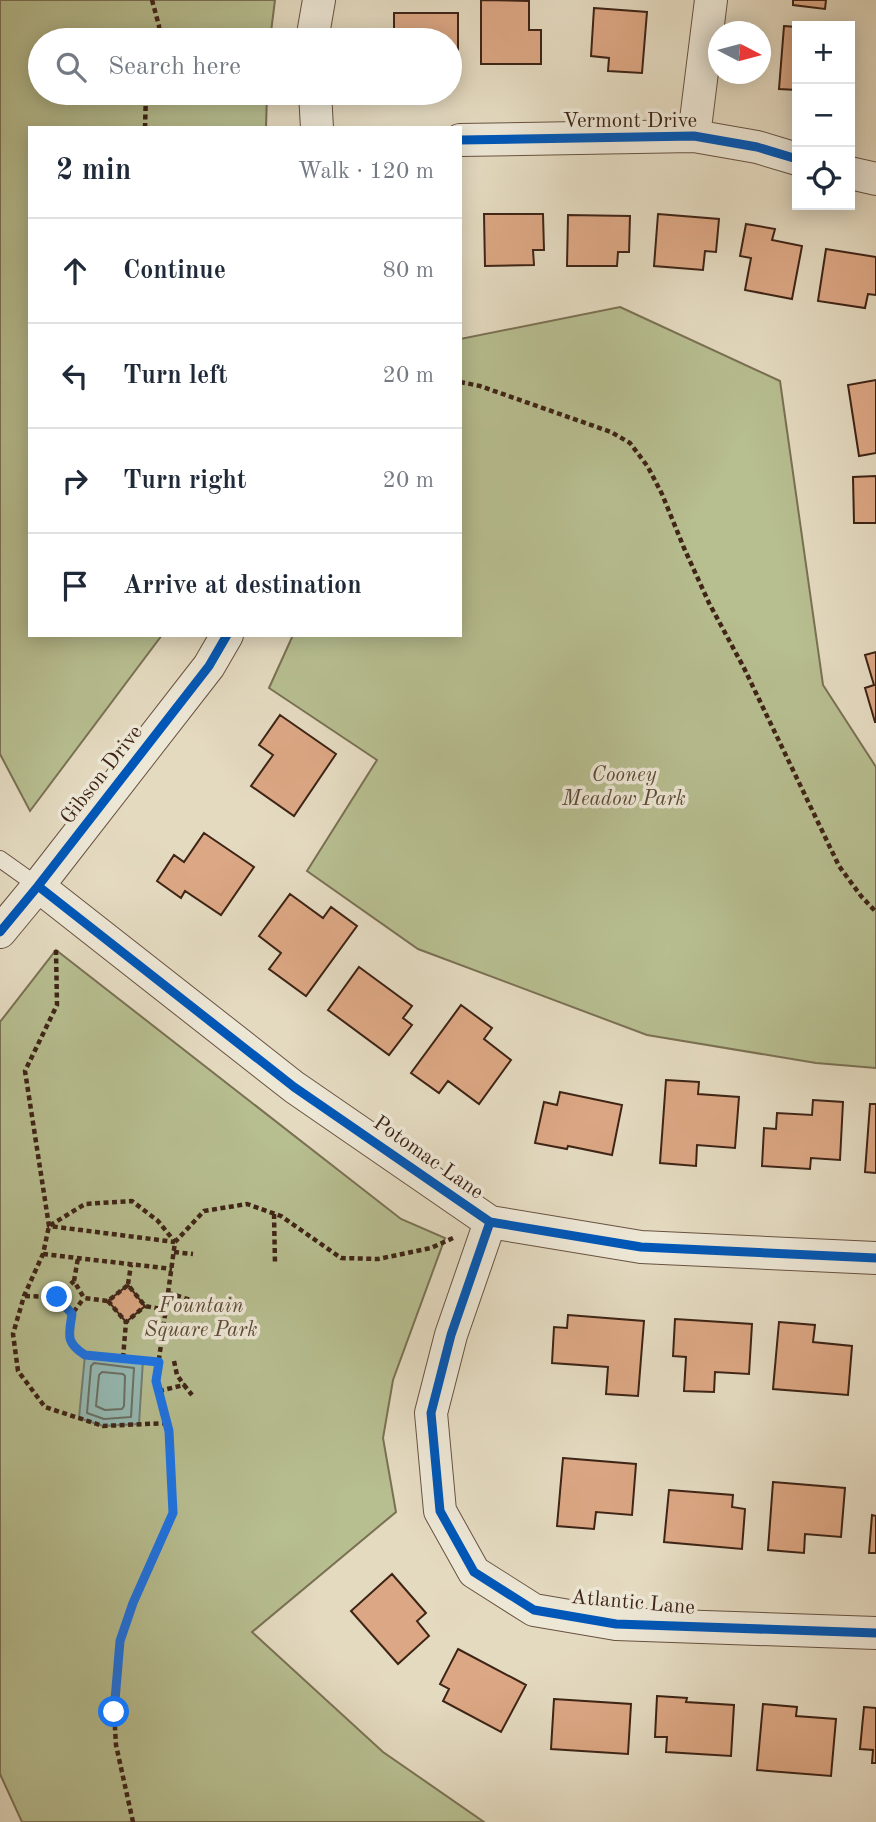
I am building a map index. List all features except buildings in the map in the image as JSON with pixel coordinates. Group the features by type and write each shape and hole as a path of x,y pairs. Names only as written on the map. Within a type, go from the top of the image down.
{"street":[{"path":"314,28 319,0"},
{"path":"694,136 710,0"},
{"path":"316,105 317,126"},
{"name":"Vermont Drive","path":"462,140 694,136 757,147 792,158"},
{"path":"855,174 876,179"},
{"name":"Gibson Drive","path":"0,932 209,666 226,637"},
{"name":"Potomac Lane","path":"38,886 294,1087 490,1222 641,1247 876,1258"},
{"name":"Atlantic Lane","path":"490,1222 451,1335 431,1413 440,1511 474,1572 534,1611 616,1624 876,1633"}],"lane":[{"path":"0,859 38,886"}],"path":[{"path":"152,0 159,28"},
{"path":"145,126 146,105"},
{"path":"462,382 480,386 611,432 630,443 648,467 662,494 709,603 756,692 839,866 861,897 876,912"},
{"path":"56,950 57,1005 24,1071 49,1226 43,1254 24,1296 13,1334 18,1371 45,1407 103,1426 167,1423"},
{"path":"49,1226 85,1204 132,1201 158,1221 175,1242"},
{"path":"133,1822 117,1745 114,1712 116,1678 120,1641 133,1603 173,1513 169,1431 156,1381 175,1242 204,1211 247,1204 281,1216 341,1258 378,1259 431,1248 456,1236"},
{"path":"274,1214 275,1264"},
{"path":"49,1226 175,1242"},
{"path":"174,1252 193,1254"},
{"path":"43,1254 172,1269"},
{"path":"24,1296 57,1297 74,1281 78,1258"},
{"path":"108,1301 128,1285 131,1265"},
{"path":"74,1281 84,1298"},
{"path":"128,1285 145,1306 166,1310"},
{"path":"168,1293 197,1302"},
{"path":"57,1297 72,1314"},
{"path":"84,1298 108,1301 126,1322"},
{"path":"84,1298 72,1314 68,1338 75,1348 85,1355 159,1362"},
{"path":"123,1358 126,1322 145,1306"},
{"path":"174,1361 177,1375 192,1395"},
{"path":"159,1391 184,1385"}],"green space":[{"path":"0,0 275,0 272,28 28,28 28,105 267,105 266,126 28,126 28,637 160,637 30,811 0,754"},
{"name":"Cooney Meadow Park","path":"620,307 780,381 823,685 876,767 876,1068 816,1063 647,1035 418,949 307,871 377,760 269,688 292,637 462,637 462,339"},
{"name":"Fountain Square Park","path":"56,950 401,1219 445,1238 393,1380 383,1438 396,1512 252,1632 383,1752 484,1822 22,1822 0,1774 0,1022"}],"water":[{"path":"85,1355 143,1360 139,1424 103,1426 79,1418"}],"cycle path":[{"path":"462,140 694,136 757,147 792,158"},
{"path":"0,932 209,666 226,637"},
{"path":"38,886 294,1087 490,1222 641,1247 876,1258"},
{"path":"490,1222 451,1335 431,1413 440,1511 474,1572 534,1610 616,1624 876,1633"}],"route":[{"path":"57,1297 72,1314 68,1338 75,1348 85,1355 159,1362 156,1381 169,1431 173,1513 133,1603 120,1641 114,1712"}]}
